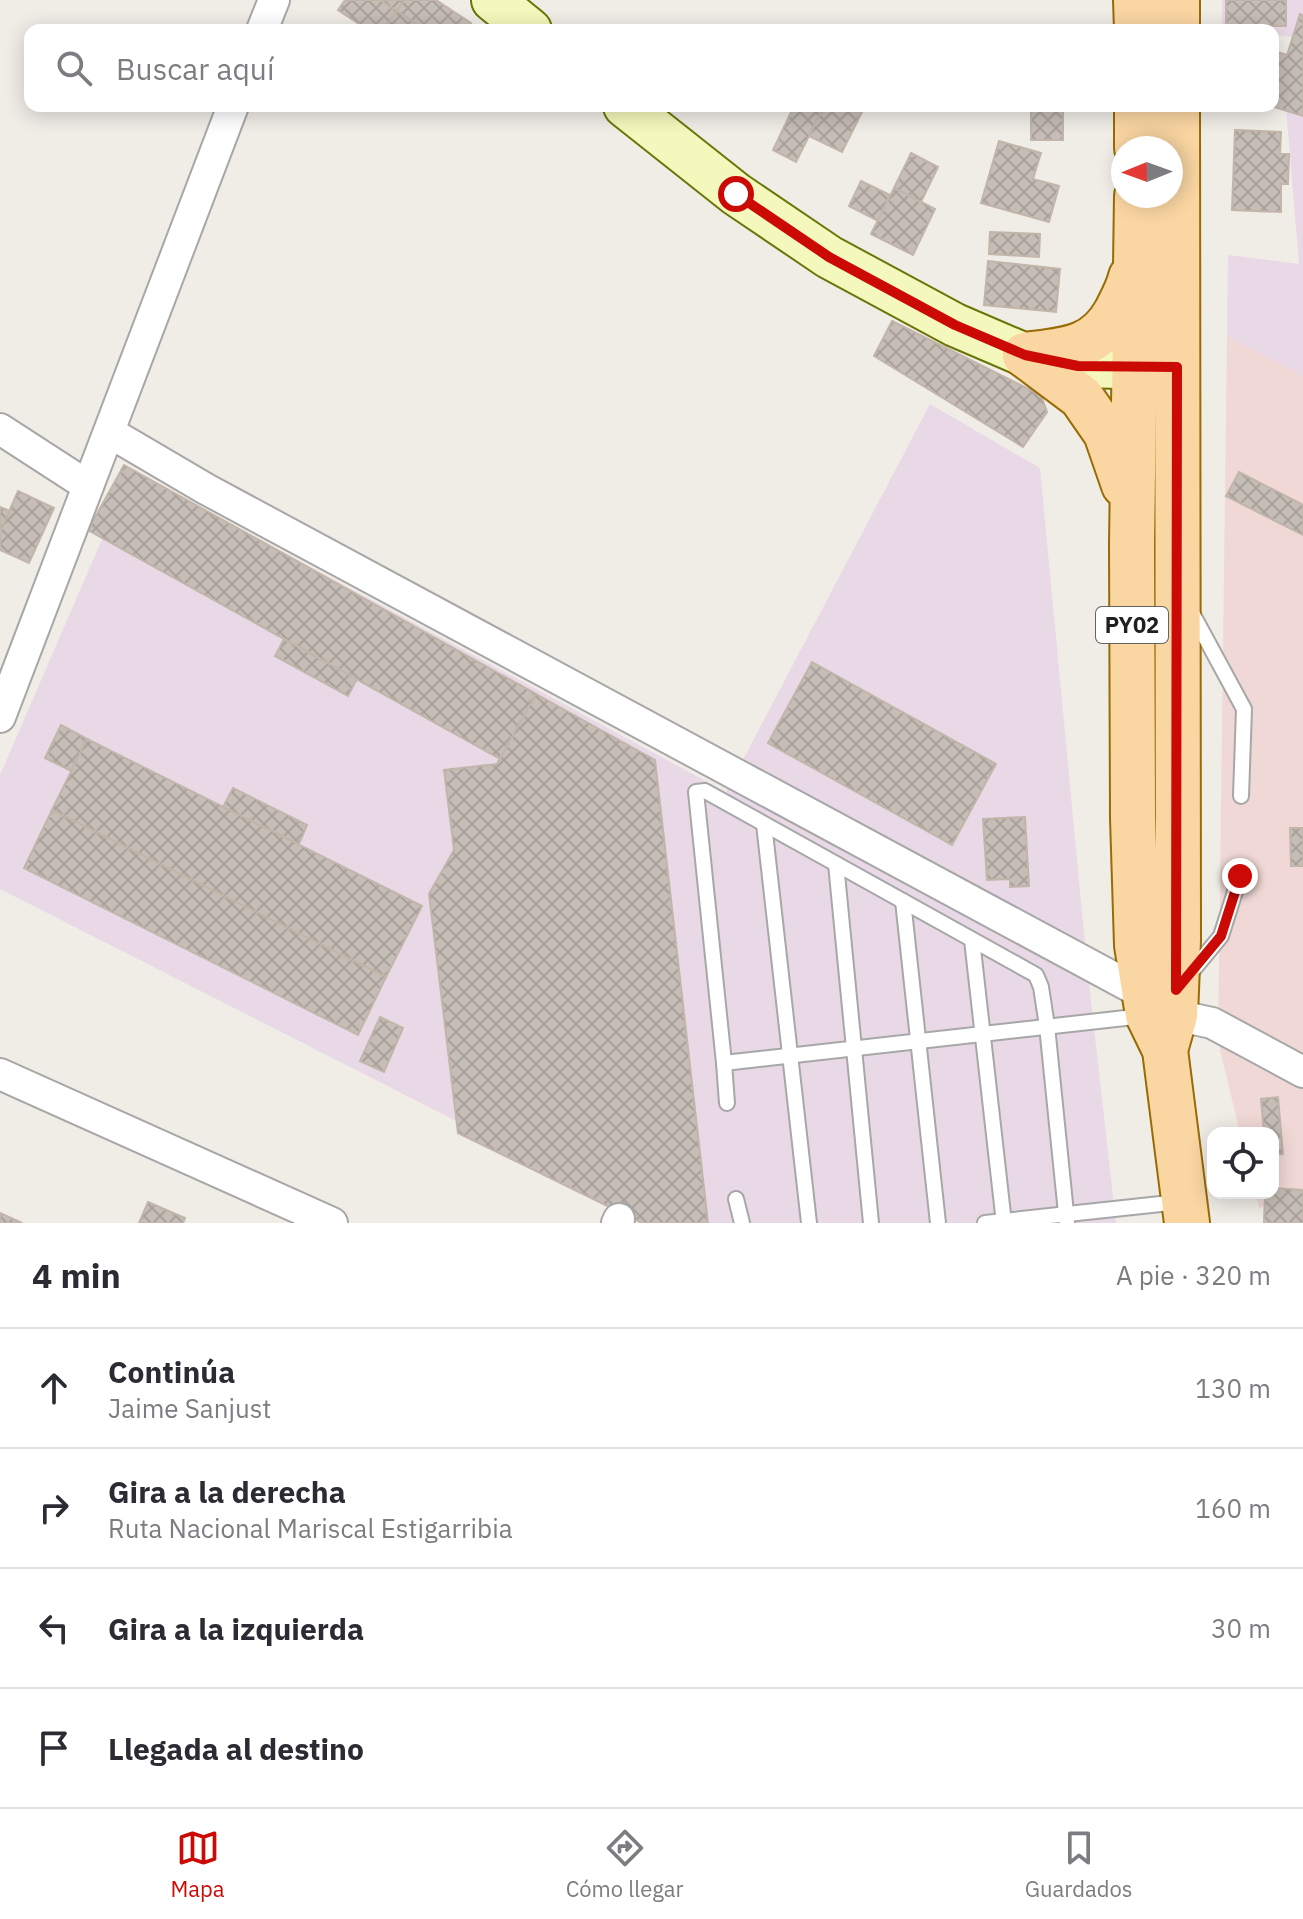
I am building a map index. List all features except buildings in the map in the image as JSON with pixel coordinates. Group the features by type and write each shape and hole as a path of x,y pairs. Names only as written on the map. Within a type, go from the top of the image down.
{"main road":[{"path":"493,0 523,24"},
{"path":"1136,0 1137,24"},
{"path":"1177,0 1177,24"},
{"path":"633,112 736,194 829,257 955,325 1025,355 1078,366 1177,367"},
{"path":"1137,112 1137,136"},
{"name":"PY02","path":"1177,112 1176,584 1161,1013 1185,1212"},
{"name":"PY02","path":"1137,208 1132,544 1133,818 1137,945 1161,1013"},
{"path":"1025,355 1066,350 1094,339 1112,318 1128,289 1137,247"},
{"path":"1025,355 1081,397 1106,433 1130,501 1132,544"}],"street":[{"path":"264,24 274,0"},
{"path":"0,717 231,112"},
{"path":"0,429 88,486"},
{"path":"109,432 206,489 1161,1013 1212,1023 1303,1072"},
{"path":"0,1074 332,1223"}],"lane":[{"path":"1176,584 1244,709 1241,796"},
{"path":"727,1103 696,792 705,791 1036,975 1047,1026 1066,1219"},
{"path":"764,824 809,1223"},
{"path":"836,864 871,1223"},
{"path":"724,1063 1161,1013 1221,936 1240,876"},
{"path":"903,901 938,1223"},
{"path":"972,940 1004,1222"},
{"path":"736,1199 742,1223"},
{"path":"985,1223 1185,1212"}],"shaded area":[{"path":"1222,0 1303,0 1303,376 1227,336 1228,255 1299,264 1286,108 1293,37 1279,36 1279,24 1222,24"},
{"path":"1227,336 1303,376 1303,1196 1259,1208 1257,1199 1279,1199 1279,1127 1239,1127 1218,1041"},
{"path":"930,404 1040,468 1087,965 1116,1223 657,1223 0,889 0,775 132,470 726,792"}],"route":[{"path":"736,194 829,257 955,325 1025,355 1078,366 1177,367 1176,990 1221,936 1240,876"}]}
